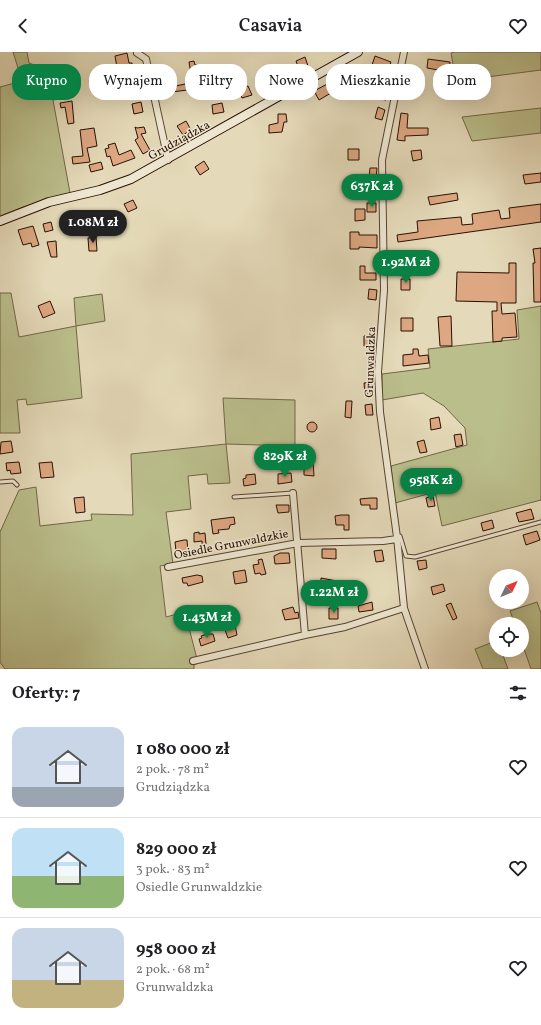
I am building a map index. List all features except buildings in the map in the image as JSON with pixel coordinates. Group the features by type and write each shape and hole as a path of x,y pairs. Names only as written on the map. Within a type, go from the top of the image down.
{"street":[{"name":"Grudziądzka","path":"0,221 49,202 116,185 131,179 168,160 358,52"},
{"name":"Grunwaldzka","path":"404,52 382,160 384,290 378,372 380,412 397,538 404,608 425,669"},
{"path":"137,53 146,59 168,160"},
{"name":"Osiedle Grunwaldzkie","path":"293,493 305,635"},
{"name":"Osiedle Grunwaldzkie","path":"168,567 298,543 383,541 397,538"},
{"path":"193,661 345,627 404,608"}],"lane":[{"path":"0,482 13,481 17,484"},
{"path":"234,497 293,493"},
{"path":"397,538 400,536 406,556 415,557 541,522"}],"green space":[{"path":"13,52 27,52 29,63 32,64 17,64"},
{"path":"541,52 541,70 491,76 491,64 453,64 451,53"},
{"path":"12,84 12,100 53,100 70,193 23,207 0,216 0,87"},
{"path":"541,108 541,133 472,141 462,117"},
{"path":"0,293 11,293 19,337 76,326 82,398 27,405 26,399 17,400 20,433 0,433"},
{"path":"102,294 105,321 76,326 74,298"},
{"path":"541,306 541,500 442,526 435,492 395,503 391,466 467,445 465,428 444,406 423,393 382,400 382,374 430,368 428,349 519,339 517,310"},
{"path":"223,398 295,400 295,446 226,444"},
{"path":"226,444 230,483 208,484 207,474 188,476 191,509 166,512 173,564 160,566 166,617 185,612 198,663 194,665 194,669 5,669 0,662 0,532 19,490 36,487 40,526 92,520 91,514 133,515 131,454"},
{"path":"537,602 541,613 541,669 531,669 527,657 529,657 529,617 512,617 510,611 516,609 529,609 529,605"},
{"path":"489,644 489,657 504,657 508,669 483,669 475,649"}]}
